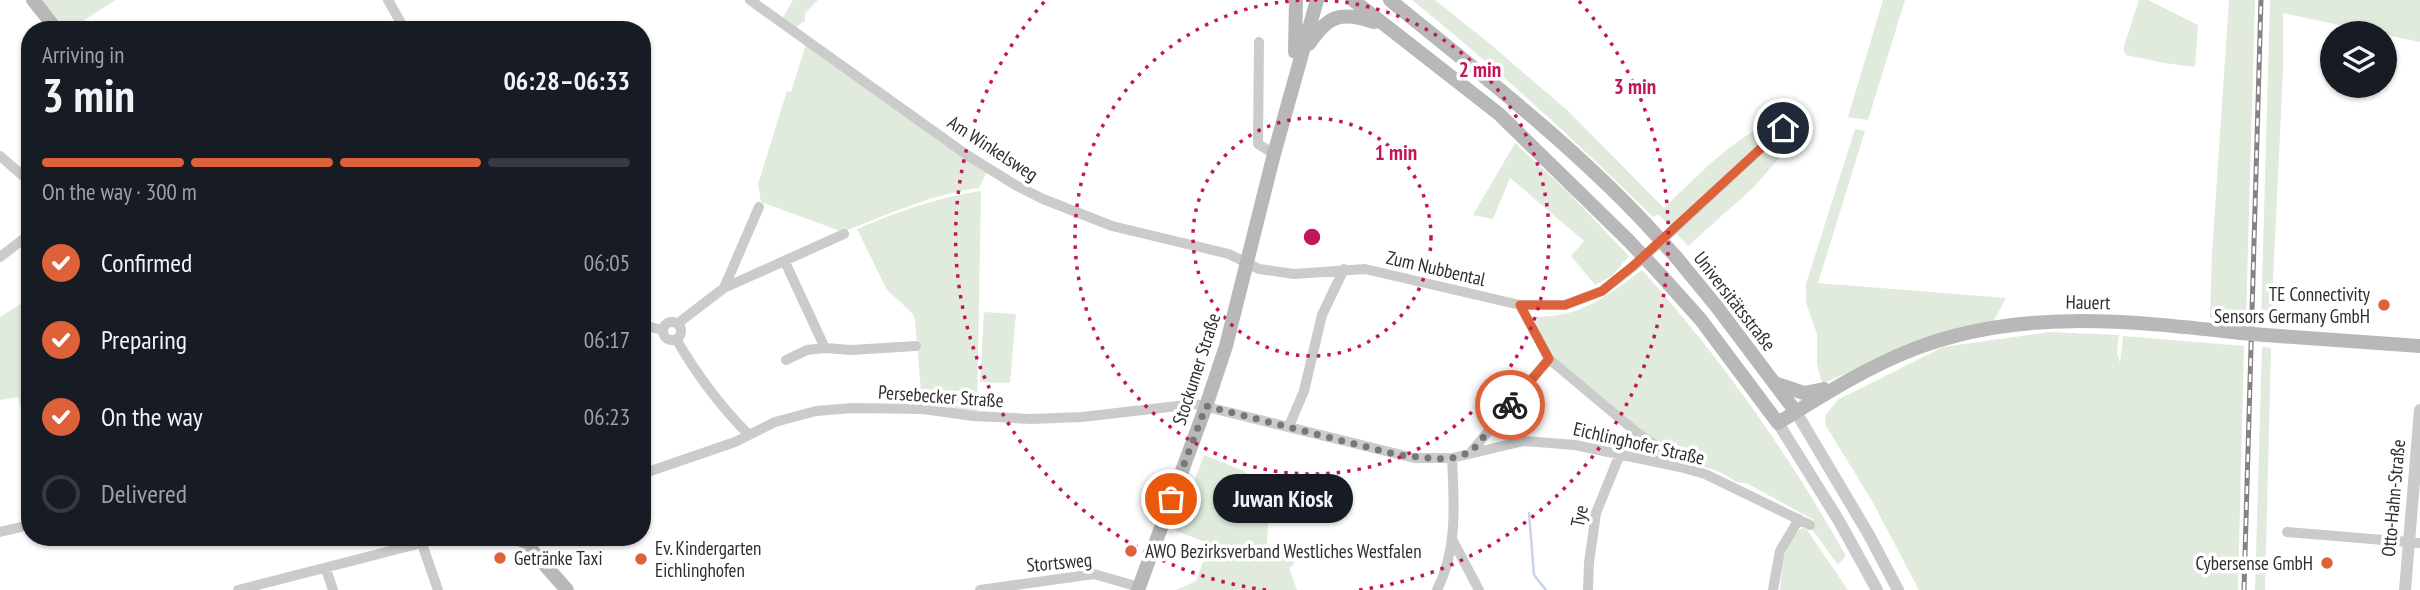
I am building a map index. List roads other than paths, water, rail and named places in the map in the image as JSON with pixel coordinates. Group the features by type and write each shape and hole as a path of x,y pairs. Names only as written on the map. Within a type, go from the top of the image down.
{"main road":[{"path":"33,0 50,21"},
{"path":"1296,0 1299,53"},
{"name":"Stockumer Straße","path":"1299,53 1307,0"},
{"name":"Stockumer Straße","path":"1139,588 1226,346 1299,53 1317,0"},
{"name":"Universitätsstraße","path":"1353,0 1499,114 1628,240 1701,320 1778,423"},
{"name":"Universitätsstraße","path":"1390,0 1540,122 1606,182 1676,257 1796,412"},
{"name":"Universitätsstraße","path":"1299,53 1319,30 1336,17 1354,15 1382,24"},
{"name":"Hauert","path":"1778,423 1842,383 1914,349 1971,332 2014,324 2109,321 2420,345"},
{"path":"1775,383 1804,393 1814,393 1842,383"},
{"path":"528,546 566,590"}],"street":[{"path":"388,0 400,21"},
{"name":"Am Winkelsweg","path":"750,0 967,155 1017,186 1112,226 1229,254 1247,264"},
{"path":"1259,41 1258,144 1274,154"},
{"name":"Zum Nubbental","path":"1247,264 1284,274 1371,270 1520,305 1565,305 1602,291 1783,128"},
{"path":"0,156 21,174"},
{"path":"724,288 759,207"},
{"path":"663,330 668,323 677,324 724,288 844,234"},
{"path":"0,257 21,241"},
{"path":"785,262 825,348"},
{"path":"1289,426 1304,391 1322,315 1344,270"},
{"path":"1520,305 1549,359 1655,445 1655,461"},
{"path":"676,339 680,332 677,324"},
{"path":"651,327 663,330"},
{"path":"663,330 666,338 676,339"},
{"path":"676,339 694,372 722,408 749,435"},
{"path":"786,360 807,351 825,348 851,350 916,346"},
{"path":"1471,452 1549,359"},
{"name":"Persebecker Straße","path":"651,471 749,435 775,422 801,414 832,410 923,409 974,416 1031,419 1082,417 1189,403 1206,406"},
{"name":"Eichlinghofer Straße","path":"1206,406 1420,459 1452,458 1510,443 1532,441 1575,445 1705,474 1804,522 1780,551 1773,590"},
{"name":"Otto-Hahn-Straße","path":"2405,590 2415,543 2420,410"},
{"name":"Universitätsstraße","path":"1796,412 1870,535 1898,590"},
{"name":"Universitätsstraße","path":"1778,423 1812,475 1877,590"},
{"name":"Tye","path":"1588,590 1596,513 1620,454"},
{"path":"1437,590 1454,524 1452,458"},
{"path":"0,532 21,527"},
{"path":"2287,532 2415,543"},
{"path":"1452,539 1479,590"},
{"path":"238,590 414,546"},
{"path":"423,546 438,590"},
{"path":"326,569 333,590"},
{"name":"Stortsweg","path":"981,590 1083,575 1102,576 1139,588"}],"waterway":[{"path":"1529,513 1534,575 1546,590"}],"railway":[{"path":"2244,590 2261,0"}],"place":[{"name":"TE Connectivity Sensors Germany GmbH","path":"2384,305"},
{"name":"Juwan Kiosk","path":"1171,499"},
{"name":"AWO Bezirksverband Westliches Westfalen","path":"1131,551"},
{"name":"Getränke Taxi","path":"500,558"},
{"name":"Ev. Kindergarten Eichlinghofen","path":"641,559"},
{"name":"Cybersense GmbH","path":"2327,563"}]}
